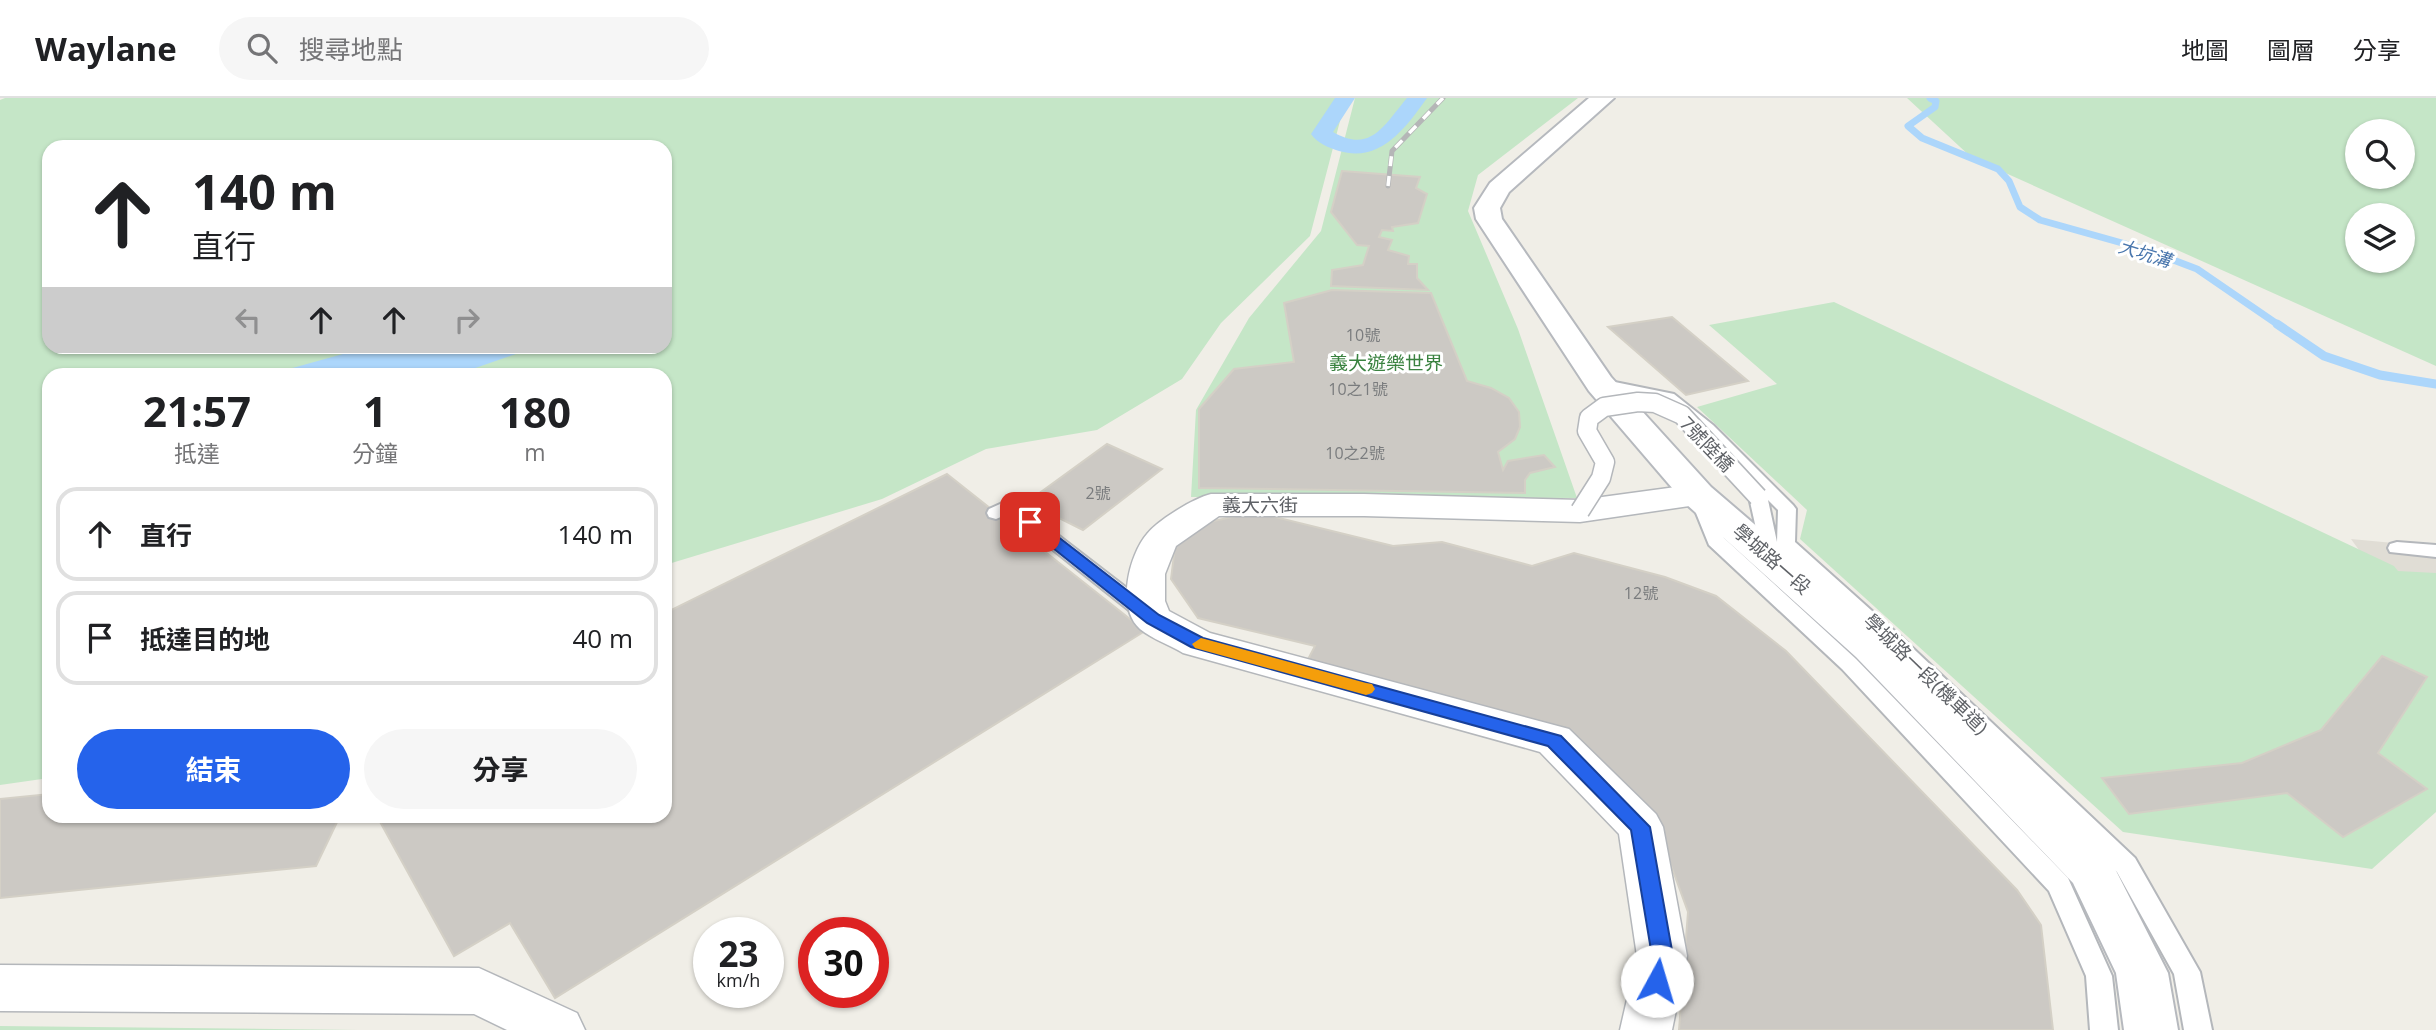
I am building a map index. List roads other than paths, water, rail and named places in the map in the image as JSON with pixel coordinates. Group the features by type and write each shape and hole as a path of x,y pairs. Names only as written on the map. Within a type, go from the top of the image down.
{"main road":[{"name":"學城路一段","path":"1603,98 1499,188 1486,208 1489,219 1600,384 1698,495 1871,647 2091,869 2142,973 2151,1030"}],"street":[{"name":"義大六街","path":"1153,619 1146,601 1146,574 1161,540 1212,505 1364,505 1580,511 1698,495"},
{"path":"1153,619 1197,643 1554,740 1640,827 1662,956 1646,1030"},
{"path":"0,988 479,991 559,1030"}],"lane":[{"name":"學城路一段(機車道)","path":"1600,384 1668,397 1707,429 1787,509 1786,544 1893,641 2126,866 2187,972 2197,1030"},
{"name":"7號陸橋","path":"1580,511 1601,478 1605,462 1587,431 1589,418 1604,407 1638,402 1655,403 1682,415 1758,497 1770,556"},
{"path":"1698,495 1716,541 1849,664 2059,885 2099,976 2104,1030"},
{"path":"996,513 1009,506 1153,619"},
{"path":"2397,548 2436,551"}],"water":[{"path":"343,354 516,354 475,368 293,368"}],"waterway":[{"path":"1345,98 1321,134 1338,144 1352,148 1365,147 1376,142 1417,98"},
{"name":"大坑溝","path":"1930,98 1936,101 1935,107 1908,126 1922,138 1998,169 2009,181 2020,207 2040,220 2147,250 2197,269 2280,326"},
{"name":"大坑溝","path":"2277,324 2324,356 2380,375 2436,384"}],"railway":[{"path":"1388,186 1392,151 1443,98"}],"park label":[{"name":"義大遊樂世界","path":"1386,363"}]}
